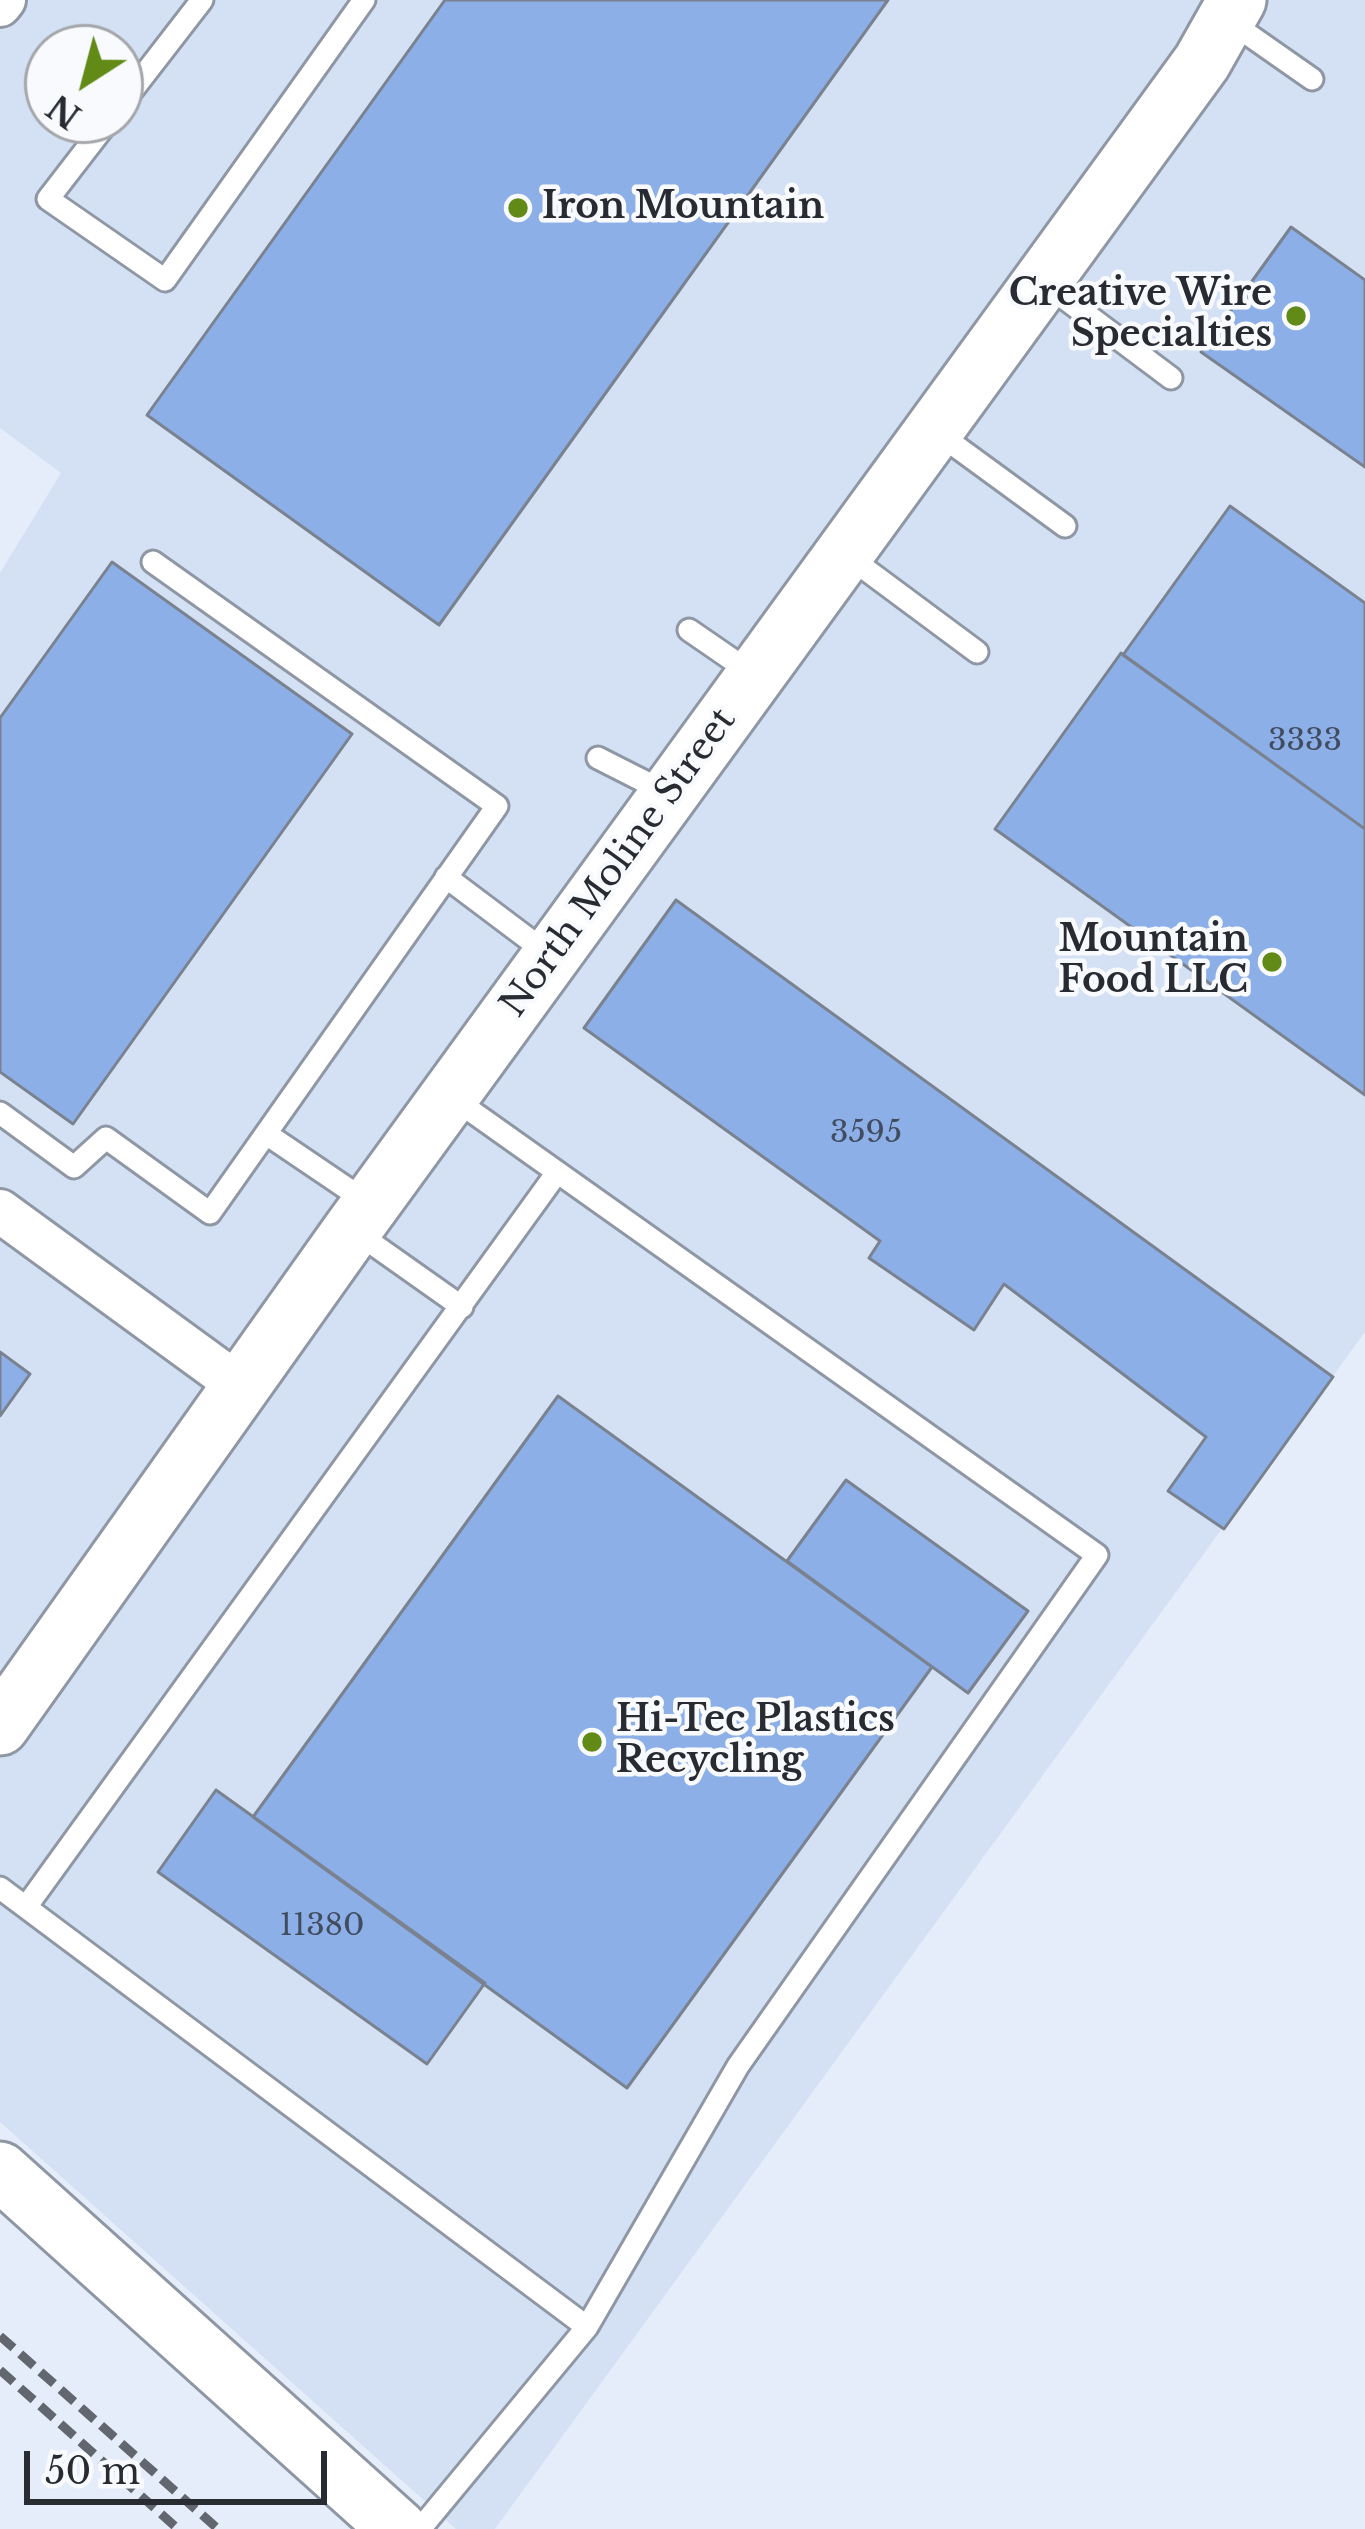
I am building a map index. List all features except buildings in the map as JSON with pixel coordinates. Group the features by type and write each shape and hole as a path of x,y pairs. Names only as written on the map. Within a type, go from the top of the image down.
{"street":[{"name":"North Moline Street","path":"0,1726 449,1096 1202,62 1232,10"},
{"path":"0,1210 240,1387"},
{"path":"0,2171 398,2529"}],"lane":[{"path":"144,75 202,0"},
{"path":"90,144 48,199 165,280 364,0"},
{"path":"1232,10 1312,79"},
{"path":"1043,281 1171,378"},
{"path":"934,431 1065,526"},
{"path":"845,554 977,652"},
{"path":"0,1113 74,1167 106,1138 210,1213 497,806 153,562"},
{"path":"689,630 756,676"},
{"path":"598,758 670,794"},
{"path":"446,877 552,956"},
{"path":"420,2529 587,2326 738,2066 1097,1555 449,1096"},
{"path":"268,1135 462,1307"},
{"path":"26,1906 556,1174"},
{"path":"0,1888 587,2326"}],"shaded area":[{"path":"0,0 1365,0 1365,1332 495,2529 456,2529 0,2122 0,573 61,473 0,428"}],"railway":[{"path":"0,2336 218,2529"},
{"path":"0,2370 178,2529"}],"place":[{"name":"Iron Mountain","path":"518,208"},
{"name":"Creative Wire Specialties","path":"1296,316"},
{"name":"Mountain Food LLC","path":"1272,962"},
{"name":"Hi-Tec Plastics Recycling","path":"592,1742"}]}
